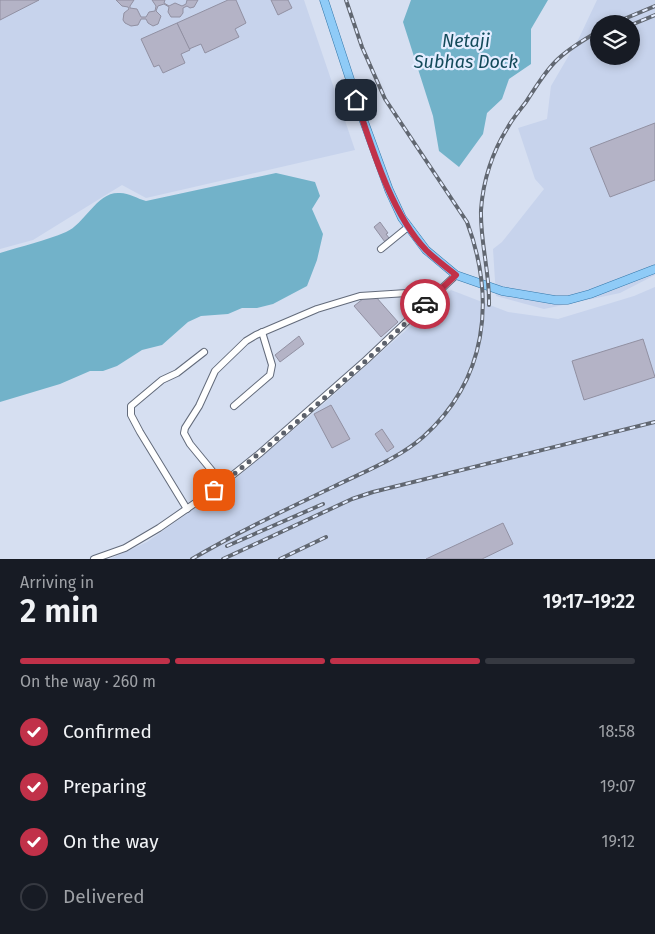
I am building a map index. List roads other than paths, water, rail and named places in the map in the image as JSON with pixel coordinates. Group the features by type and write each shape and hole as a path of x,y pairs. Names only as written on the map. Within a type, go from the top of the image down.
{"main road":[{"path":"324,0 362,116 389,190 402,218 426,250 456,275 502,291 555,300 573,299 590,294 655,269"}],"street":[{"path":"381,249 408,227"},
{"path":"94,559 126,548 222,483 295,424 456,275"},
{"path":"222,483 190,444 184,433 215,371 246,342 262,332 317,309 360,296 438,291"},
{"path":"234,406 270,375 272,365 262,332"},
{"path":"186,508 140,432 130,411 131,406 162,380 177,374 204,352"}],"water":[{"name":"Netaji Subhas Dock","path":"411,0 548,0 531,29 531,64 509,79 502,99 487,113 483,134 459,167 439,151 433,116 403,22"},
{"path":"276,173 315,182 320,196 312,209 323,234 317,260 307,286 273,304 257,308 242,308 228,314 201,316 188,322 162,345 142,350 117,366 103,371 90,371 60,384 0,402 0,253 66,232 73,228 98,202 112,194 127,194 146,201"}],"railway":[{"path":"192,559 403,452 423,437 444,415 461,390 473,364 480,337 483,309 476,251 467,222 385,99 362,47 346,0"},
{"path":"634,15 655,6"},
{"path":"640,21 655,15"},
{"path":"489,305 481,210 486,177 493,156 510,124 549,69 558,59 590,36"},
{"path":"223,559 352,499 373,492 655,422"},
{"path":"227,546 323,504"},
{"path":"280,559 326,537"}]}
